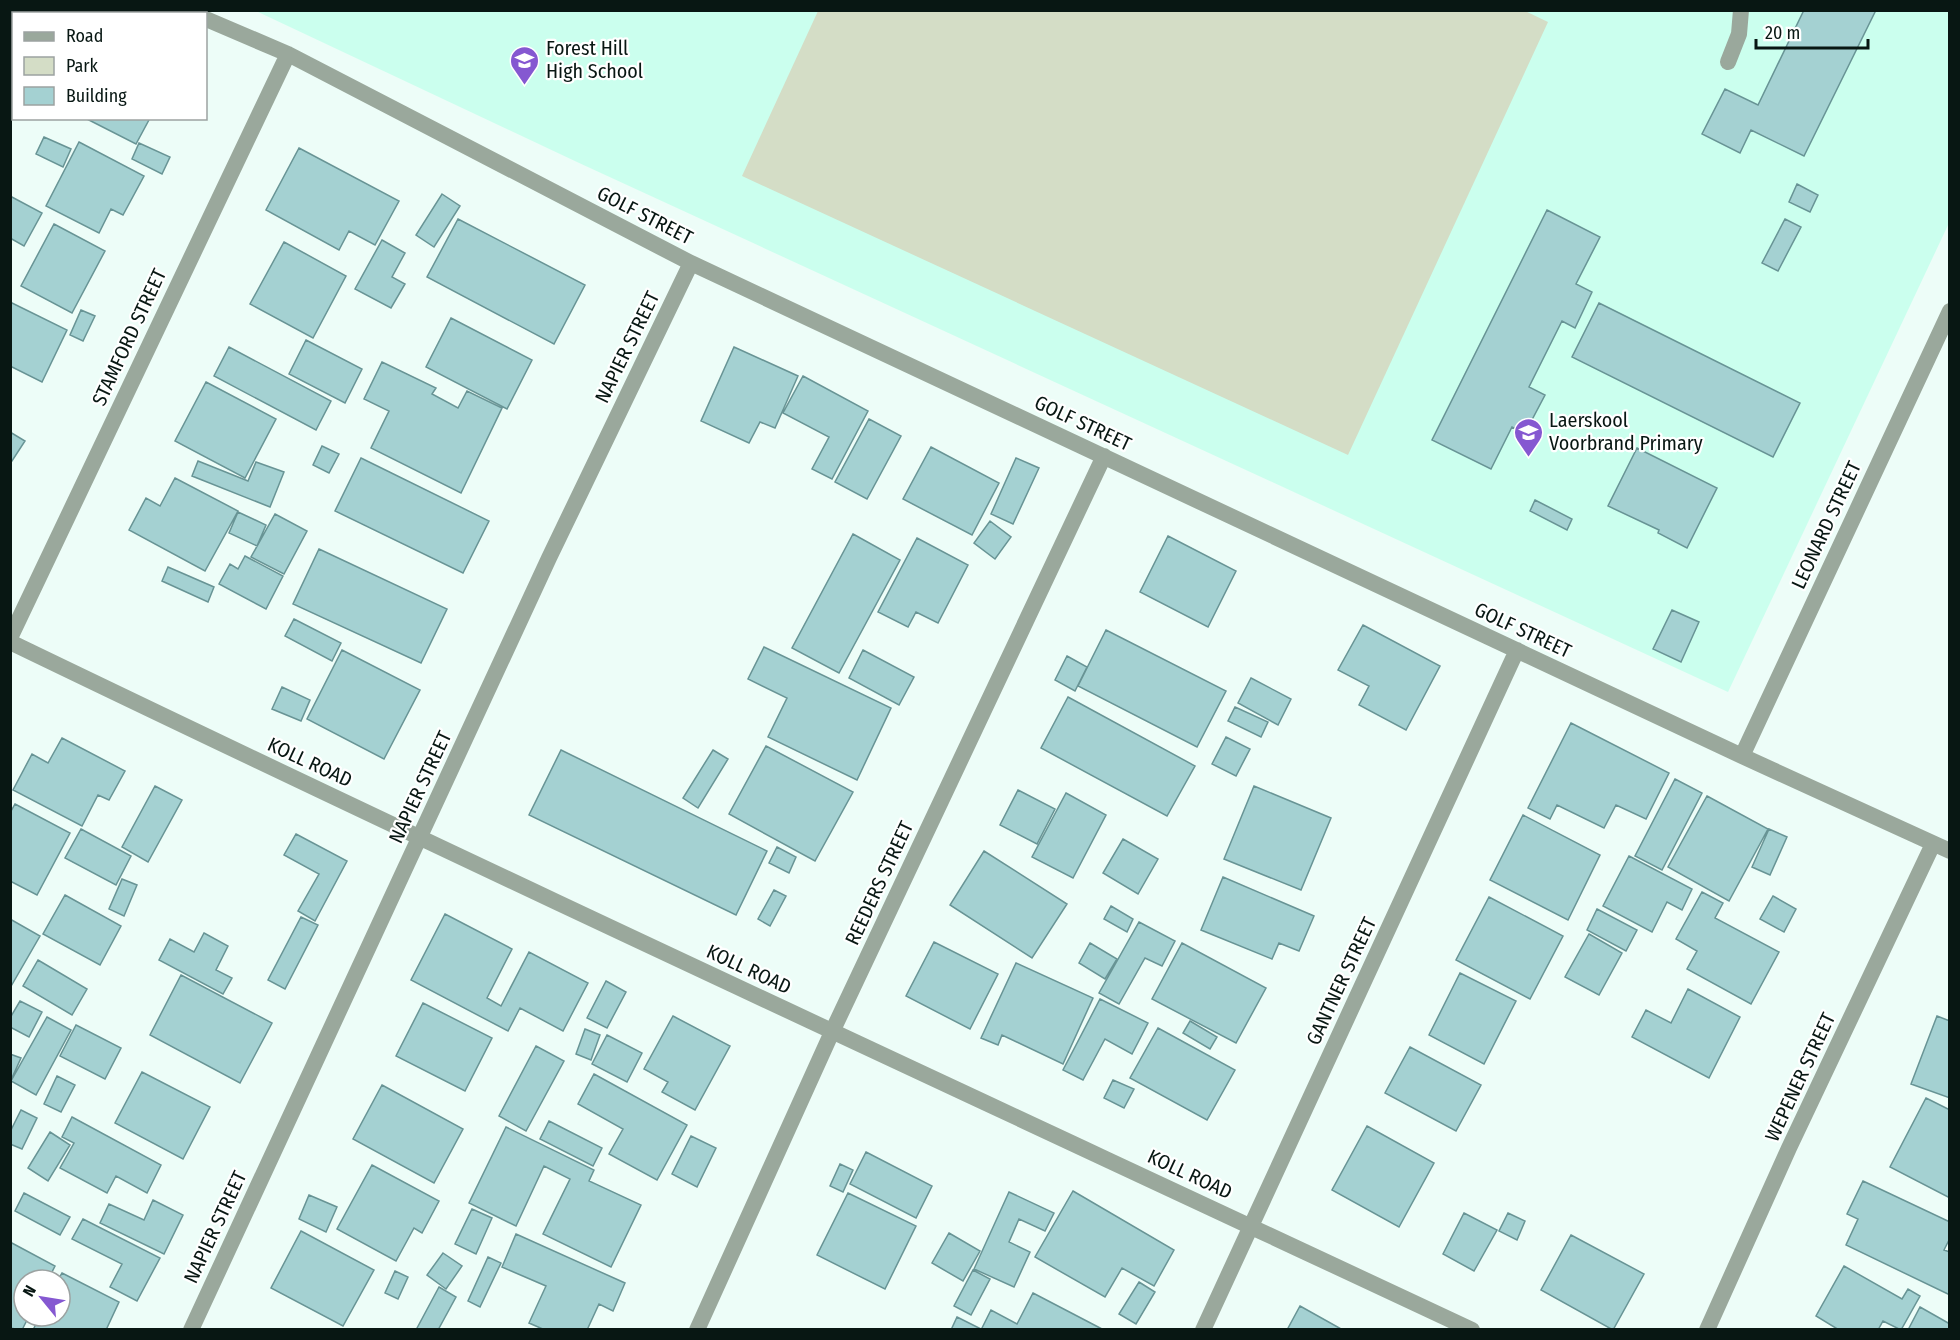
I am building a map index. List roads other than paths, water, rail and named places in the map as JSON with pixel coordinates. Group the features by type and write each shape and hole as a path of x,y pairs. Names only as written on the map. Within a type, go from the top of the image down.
{"street":[{"path":"1728,62 1739,34 1741,10"},
{"name":"GOLF STREET","path":"207,19 288,54 691,263 1742,756 1950,851"},
{"name":"STAMFORD STREET","path":"10,640 288,54"},
{"name":"NAPIER STREET","path":"190,1329 549,558 691,263"},
{"name":"LEONARD STREET","path":"1742,756 1950,311"},
{"name":"REEDERS STREET","path":"697,1329 832,1032 1104,456"},
{"name":"KOLL ROAD","path":"10,640 832,1032 1472,1329"},
{"name":"GANTNER STREET","path":"1203,1329 1517,650"},
{"name":"WEPENER STREET","path":"1707,1329 1789,1148 1933,844"}],"place":[{"name":"Forest Hill High School","path":"525,86"},
{"name":"Laerskool Voorbrand Primary","path":"1528,458"}]}
